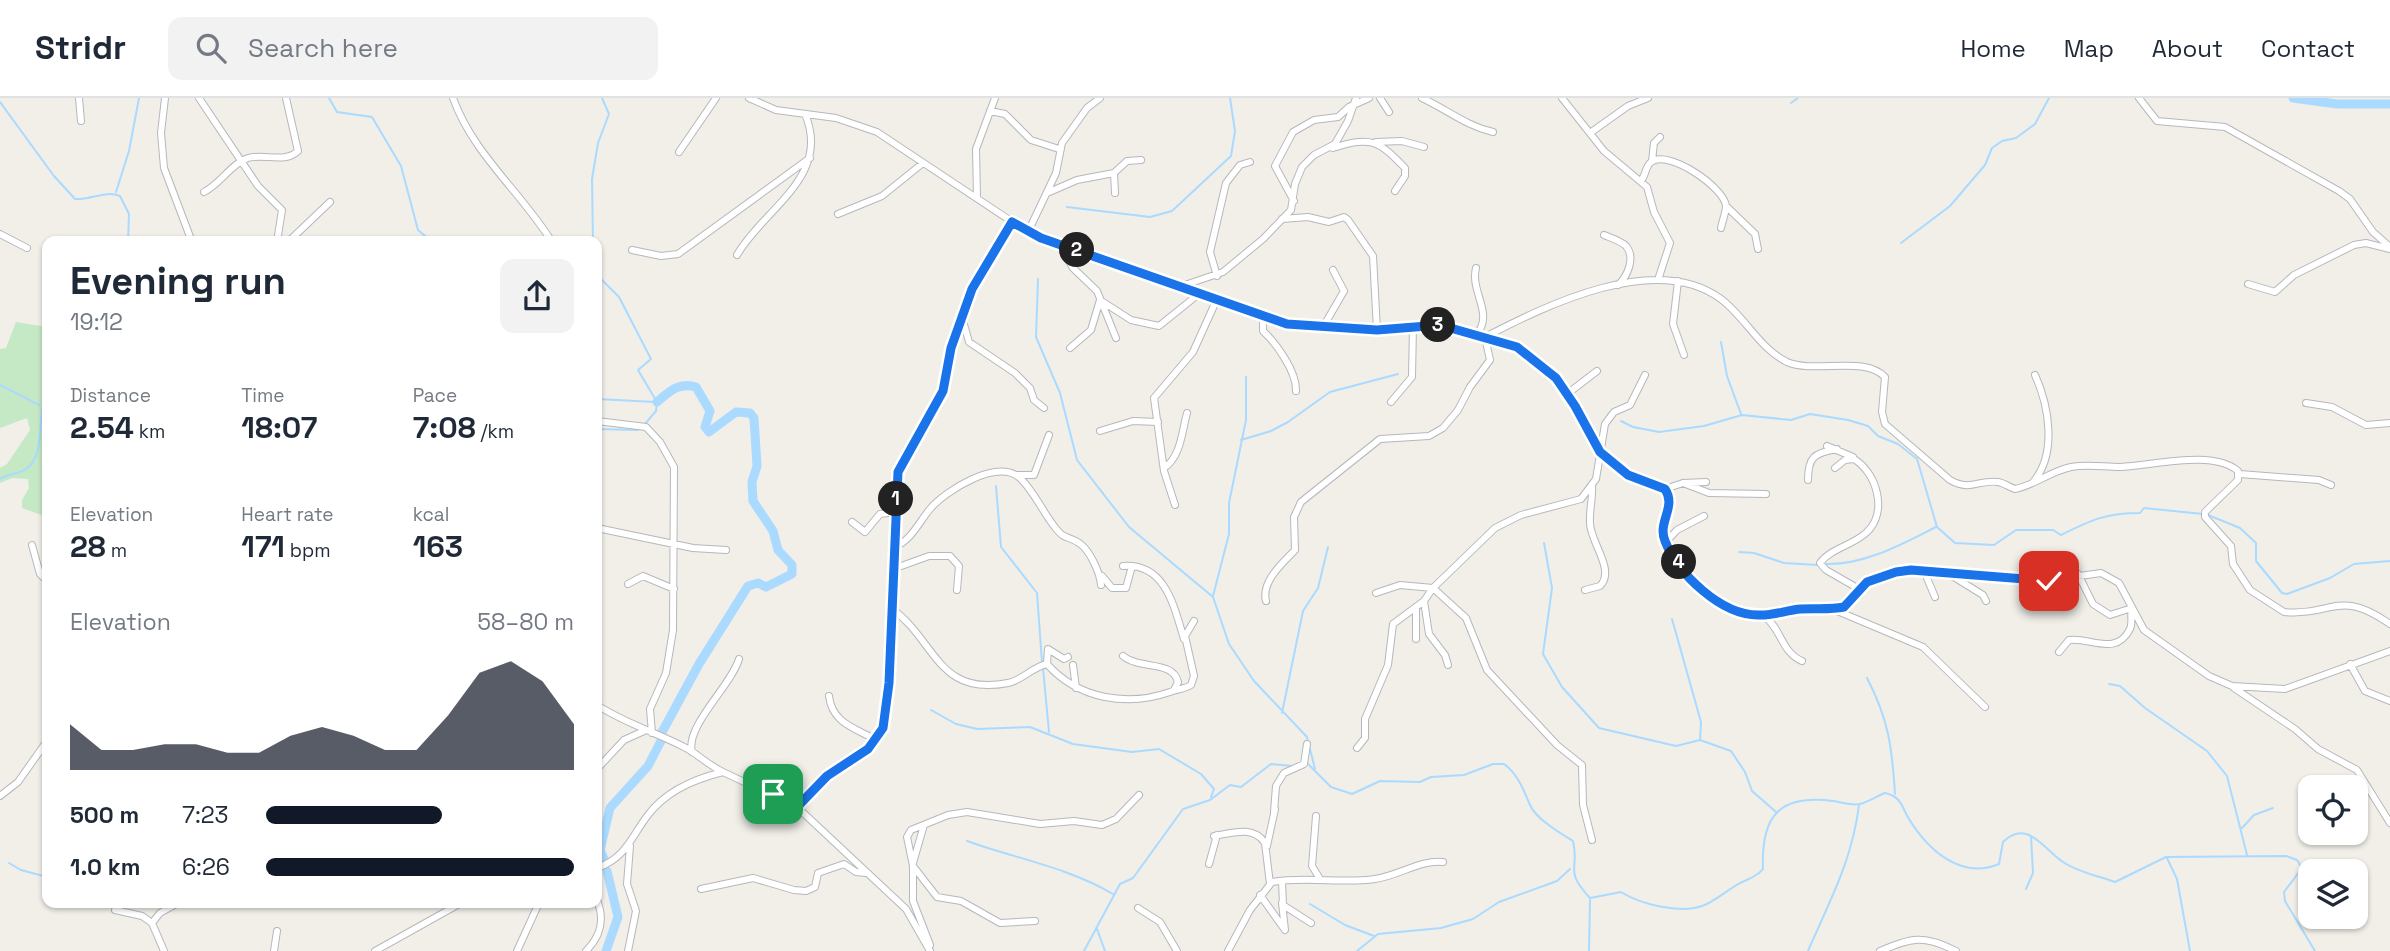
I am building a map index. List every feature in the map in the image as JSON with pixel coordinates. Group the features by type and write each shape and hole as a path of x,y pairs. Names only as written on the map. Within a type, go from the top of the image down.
{"street":[{"path":"79,98 81,121"},
{"path":"165,98 162,124 164,168 190,236"},
{"path":"200,98 258,186 282,210 278,236"},
{"path":"204,192 242,160 256,156 285,158 298,151 286,98"},
{"path":"453,98 472,139 533,212 548,236"},
{"path":"679,152 716,98"},
{"path":"749,98 776,110 836,118 877,132 1028,232 1263,317 1319,327 1377,330 1440,325 1517,347 1534,358 1567,394 1600,452 1628,475 1665,489 1683,483 1706,482"},
{"path":"978,198 976,149 995,98"},
{"path":"1028,232 1056,173 1059,149 1087,108 1100,98"},
{"path":"1331,149 1348,121 1356,98"},
{"path":"1295,202 1275,166 1293,132 1314,120 1338,117 1369,98"},
{"path":"1380,98 1389,113"},
{"path":"1422,98 1445,109 1463,124 1493,132"},
{"path":"1562,98 1615,162 1641,181 1649,191 1654,212 1670,243 1658,280"},
{"path":"1590,133 1617,112 1648,98"},
{"path":"2139,98 2157,121 2225,127 2339,191 2350,199 2373,232 2390,248"},
{"path":"990,111 1005,114 1031,140 1059,149"},
{"path":"737,255 795,186 810,158 813,136 805,114"},
{"path":"1641,181 1652,161 1654,143 1660,137"},
{"path":"1180,286 1217,276 1264,239 1295,202 1295,184 1302,167 1314,155 1354,141 1402,141 1424,147"},
{"path":"1376,142 1405,168 1405,176 1395,191"},
{"path":"632,250 661,256 678,254 810,158"},
{"path":"1652,161 1664,159 1692,170 1714,188 1726,206 1755,234 1758,249"},
{"path":"1045,194 1077,180 1114,173 1127,161 1141,160"},
{"path":"1217,276 1210,252 1226,183 1240,165 1250,162"},
{"path":"838,214 882,196 923,163"},
{"path":"1114,173 1115,193"},
{"path":"294,236 330,202"},
{"path":"1721,228 1726,206"},
{"path":"1282,219 1308,217 1329,222 1344,217 1348,220 1373,256 1377,330"},
{"path":"797,807 827,776 860,755 876,740 883,728 888,697 900,467 943,391 951,348 972,289 1012,222"},
{"path":"0,234 27,248"},
{"path":"1604,235 1623,244 1629,252 1627,275 1616,286"},
{"path":"2248,284 2275,292 2294,275 2354,244 2366,243 2390,248"},
{"path":"1059,244 1070,265 1093,286 1116,338"},
{"path":"1476,268 1474,277 1484,318 1477,334"},
{"path":"1319,327 1326,322 1344,290 1333,270"},
{"path":"1485,337 1550,304 1583,293 1658,280 1678,281 1701,288 1723,300 1770,349 1788,362 1816,368 1872,369 1885,377 1882,412 1885,424 1950,480 1969,486 1998,482 2015,489 2061,470 2083,466 2119,467 2207,461 2227,464 2240,474 2319,480 2331,485"},
{"path":"1678,281 1673,324 1684,355"},
{"path":"1100,300 1131,320 1159,326 1200,293"},
{"path":"1175,506 1164,468 1155,395 1193,352 1217,299"},
{"path":"1070,348 1089,334 1100,300"},
{"path":"1263,317 1263,331 1273,340 1294,376 1296,391"},
{"path":"962,319 969,342 1015,373 1030,388 1034,400 1044,408"},
{"path":"1391,402 1412,377 1413,326"},
{"path":"1266,601 1265,593 1270,581 1295,550 1294,517 1301,502 1380,439 1429,436 1443,428 1488,364 1490,355 1485,337"},
{"path":"1567,394 1597,371"},
{"path":"1357,748 1365,738 1365,719 1388,665 1393,624 1424,600 1495,528 1521,515 1575,502 1592,485 1597,474 1605,424 1614,412 1630,405 1645,375"},
{"path":"2033,483 2048,456 2049,442 2042,395 2035,376"},
{"path":"2306,403 2332,407 2366,425 2390,423"},
{"path":"1164,468 1169,465 1180,443 1186,413"},
{"path":"1100,430 1133,421 1158,422"},
{"path":"602,422 646,427 669,456 675,474 674,589 669,666 649,713 649,731"},
{"path":"894,547 905,541 939,500 958,486 993,473 1034,475 1049,435"},
{"path":"1827,446 1854,458 1877,488 1878,504 1874,521 1866,533 1821,563 1826,570 1859,589"},
{"path":"1808,480 1808,463 1815,454 1837,449"},
{"path":"1835,468 1845,460 1854,458"},
{"path":"2240,474 2237,484 2205,512 2205,517 2231,546 2233,564 2250,590 2284,612 2305,612 2348,604 2370,612 2390,624"},
{"path":"1014,475 1021,480 1063,538 1078,542 1084,548 1098,573 1112,589 1126,588 1132,566"},
{"path":"1683,483 1709,493 1766,494"},
{"path":"1585,590 1600,586 1605,577 1602,558 1590,528 1592,485"},
{"path":"1665,489 1670,501 1663,527 1665,543 1712,600 1734,611 1762,615 1797,609 1833,609 1849,604 1859,589 1878,577 1896,572 2010,576 2044,581 2078,574 2101,573 2115,578 2144,630 2209,677 2232,686 2295,729 2318,749 2357,769 2390,823"},
{"path":"852,522 865,532 880,514 896,512"},
{"path":"1665,543 1677,530 1704,516"},
{"path":"602,529 673,544 726,550"},
{"path":"32,545 42,576"},
{"path":"893,569 929,556 950,556 959,566 957,590"},
{"path":"1046,664 1076,688 1095,696 1117,699 1153,697 1189,687 1194,680 1185,641 1166,588 1151,572 1123,566"},
{"path":"1924,571 1935,597"},
{"path":"1098,573 1101,585"},
{"path":"1949,574 1976,590 1986,601"},
{"path":"2078,574 2097,609 2110,615 2132,608"},
{"path":"628,584 643,576 674,589"},
{"path":"1376,593 1400,586 1433,588 1466,618 1487,670 1557,745 1582,765 1583,805 1592,840"},
{"path":"1424,600 1429,634 1447,657 1448,665"},
{"path":"1416,607 1416,639"},
{"path":"891,608 916,633 944,670 966,681 984,685 1021,680 1046,664 1048,649 1064,659 1068,657"},
{"path":"2059,652 2069,640 2103,646 2121,639 2131,628 2132,608"},
{"path":"1833,609 1923,647 1985,708"},
{"path":"1762,615 1780,630 1788,652 1802,661"},
{"path":"1185,641 1185,632 1194,621"},
{"path":"2232,686 2285,689 2390,651"},
{"path":"1124,656 1133,663 1148,667 1161,666 1173,673 1178,682 1174,690"},
{"path":"692,754 691,746 695,733 711,704 730,682 739,659"},
{"path":"2350,664 2365,691 2390,701"},
{"path":"1073,665 1076,688"},
{"path":"829,695 832,710 839,720 876,740"},
{"path":"602,708 631,726 649,731 723,772 797,807 906,909 931,951"},
{"path":"602,764 624,740 649,731"},
{"path":"1266,851 1276,786 1284,772 1304,764 1307,744"},
{"path":"0,796 18,782 42,748"},
{"path":"602,866 618,858 650,812 671,793 699,778 723,772"},
{"path":"931,951 913,901 913,864 907,837 911,830 948,815 967,813 1040,824 1074,821 1102,825 1116,819 1139,795"},
{"path":"1316,816 1312,866 1320,879"},
{"path":"913,864 924,825"},
{"path":"1209,864 1216,836 1255,833 1264,840 1270,884"},
{"path":"628,951 636,911 627,884 630,844"},
{"path":"1228,951 1260,895 1270,884 1320,879 1375,879 1404,873 1428,862 1443,862"},
{"path":"701,889 753,878 806,891 815,887 818,873 825,869 844,864 856,872 866,873"},
{"path":"913,864 937,897 961,901 1000,923 1035,921"},
{"path":"1260,895 1285,930 1282,881"},
{"path":"1282,903 1311,923"},
{"path":"152,923 160,913 169,908"},
{"path":"375,951 452,908"},
{"path":"517,951 537,908"},
{"path":"586,951 598,937 602,924 599,908"},
{"path":"1138,908 1160,922 1177,951"},
{"path":"115,910 142,916 152,923 164,951"},
{"path":"274,951 277,931"},
{"path":"1880,951 1912,938 1934,942 1955,951"}],"green space":[{"path":"16,322 42,326 42,515 22,508 22,500 29,488 28,479 12,478 0,483 0,468 7,464 30,430 27,418 0,428 0,349 6,348"}],"waterway":[{"path":"116,192 129,151 139,98"},
{"path":"329,98 337,112 372,117 401,166 418,230 425,236"},
{"path":"593,236 592,179 598,143 609,114 602,98"},
{"path":"1067,207 1150,217 1172,211 1231,156 1235,131 1230,98"},
{"path":"1791,103 1798,98"},
{"path":"1901,243 1950,206 1985,165 1992,148 2002,141 2016,138 2035,124 2049,98"},
{"path":"2293,98 2337,104 2390,104"},
{"path":"0,102 54,176 75,199 109,194 120,196 129,214 128,236"},
{"path":"1038,279 1036,337 1060,393 1077,460 1129,527 1213,597 1229,644 1254,681 1307,737 1315,769"},
{"path":"602,280 619,297 651,359 638,370 657,402 656,411 645,424"},
{"path":"1721,342 1727,376 1741,414"},
{"path":"1241,440 1271,431 1288,422 1330,392 1398,374"},
{"path":"1213,596 1229,534 1229,503 1246,420 1246,377"},
{"path":"0,385 39,405"},
{"path":"657,402 680,387 696,387 710,411 705,427 709,432 736,412 750,413 754,418 757,466 752,482 753,501 773,531 778,550 792,565 792,574 766,587 758,583 748,586 699,664 661,734"},
{"path":"602,399 655,402"},
{"path":"0,479 23,471 32,463 39,444 42,410"},
{"path":"1621,421 1633,427 1659,432 1704,426 1742,415 1791,420 1810,414 1868,426 1878,436 1898,444 1917,459 1937,527 1955,543 1994,545 2016,530 2053,530 2061,535 2099,518 2140,513 2144,508 2203,514"},
{"path":"602,429 638,430"},
{"path":"996,486 1001,547 1037,593 1042,662"},
{"path":"2208,515 2240,528 2256,543 2256,561 2282,593 2287,594 2330,578 2354,564 2390,561"},
{"path":"1826,564 1869,557 1936,527"},
{"path":"1544,543 1552,588 1543,654 1562,687 1599,728 1676,746 1700,740 1731,751 1745,772 1752,791 1776,812"},
{"path":"1282,713 1303,611 1318,588 1328,547"},
{"path":"1739,552 1754,553 1784,563 1818,565"},
{"path":"1672,619 1701,722 1700,740"},
{"path":"1043,668 1049,732"},
{"path":"1867,678 1888,734 1895,794"},
{"path":"2109,684 2120,686 2145,708 2207,751 2227,776 2247,855"},
{"path":"931,710 956,724 977,729 1030,727 1073,744 1132,752 1159,749 1201,774 1214,789 1211,797"},
{"path":"602,842 610,808 648,766 661,741"},
{"path":"1084,951 1120,884 1133,878 1183,809 1210,800 1230,785 1241,787 1271,764 1292,766"},
{"path":"1308,764 1331,787 1352,794 1380,781 1420,782 1431,777 1464,775 1493,764 1504,764 1517,778 1537,815 1573,841 1575,875 1590,898 1621,892 1649,904 1671,908 1706,905 1760,872 1763,869 1765,836 1770,823 1776,813 1786,806 1814,800 1857,804 1885,793 1898,800 1917,830 1936,851 1959,865 1972,868 1999,864 2003,842 2020,833 2035,838 2069,865 2115,882 2166,857 2286,856 2297,860 2302,868 2284,892 2285,901 2315,951"},
{"path":"1808,951 1846,862 1859,805"},
{"path":"2242,828 2254,815 2273,808"},
{"path":"2026,889 2033,873 2031,836"},
{"path":"967,841 1060,870 1113,894"},
{"path":"602,854 605,861"},
{"path":"2167,858 2177,879 2190,951"},
{"path":"9,863 21,870 42,876"},
{"path":"1357,951 1378,934 1441,928 1473,919 1499,902 1557,881 1570,869"},
{"path":"606,951 618,917 607,871"},
{"path":"1589,951 1590,900"},
{"path":"1310,904 1345,925 1374,936"},
{"path":"1097,929 1105,951"}],"route":[{"path":"773,794 797,807 827,776 868,749 883,728 889,683 898,472 943,391 951,348 972,289 1012,222 1041,238 1287,324 1377,330 1440,325 1517,347 1546,367 1556,378 1575,406 1594,443 1612,464 1628,475 1665,489 1670,501 1663,527 1665,543 1701,589 1725,608 1755,615 1772,615 1797,609 1844,607 1867,582 1911,570 2049,581"}]}
